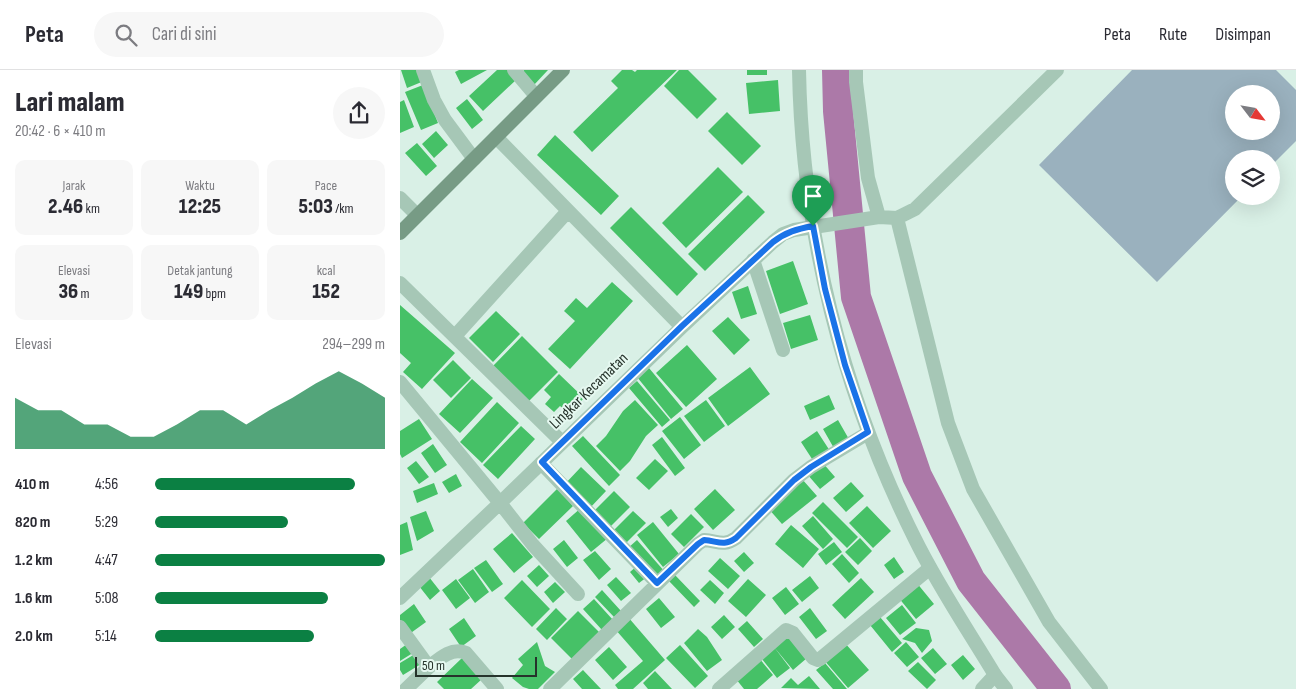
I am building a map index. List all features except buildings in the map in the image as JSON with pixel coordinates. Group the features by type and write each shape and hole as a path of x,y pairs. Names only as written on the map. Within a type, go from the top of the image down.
{"main road":[{"path":"400,232 563,70"}],"street":[{"path":"423,70 434,100 445,120 474,159"},
{"path":"514,70 536,96"},
{"path":"799,70 804,155 813,226 825,289 845,365 868,432 896,500 930,568 995,675 1006,689"},
{"path":"856,70 868,178 879,216"},
{"path":"1057,70 915,209 898,218 948,424 972,489 1049,622 1101,689"},
{"path":"496,137 682,326"},
{"path":"400,198 418,215"},
{"path":"455,336 568,211"},
{"name":"Lingkar Kecamatan","path":"400,598 682,326 783,234 813,226 879,216 898,218"},
{"path":"753,260 783,350"},
{"path":"400,283 562,442"},
{"path":"400,382 533,545 578,594"},
{"path":"550,689 698,544 704,540 722,544 729,543 794,480 818,462 868,432"},
{"path":"542,462 657,583"},
{"path":"719,689 786,630 793,633 813,658 820,659 930,568"},
{"path":"400,627 429,668"},
{"path":"406,689 440,658 455,650 466,653 497,689"},
{"path":"982,689 995,675"}],"shaded area":[{"path":"1132,70 1276,70 1296,90 1296,141 1280,157 1280,150 1225,150 1225,205 1233,205 1157,282 1039,165"}],"waterway":[{"path":"837,70 838,111 856,297 917,476 971,581 1056,689"}],"route":[{"path":"813,226 825,289 845,365 868,432 826,457 794,480 736,538 729,543 722,544 704,540 657,583 542,462 682,326 773,242 783,234 813,226"}]}
